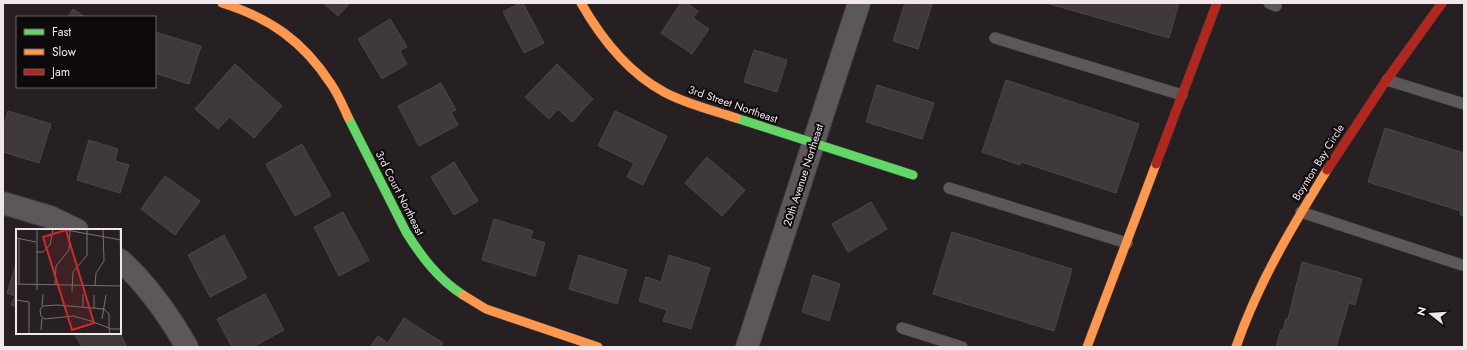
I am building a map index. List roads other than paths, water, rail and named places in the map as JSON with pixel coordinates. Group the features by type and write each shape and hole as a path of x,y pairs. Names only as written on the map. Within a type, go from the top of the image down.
{"street":[{"name":"3rd Court Northeast","path":"222,3 250,12 282,29 318,64 332,85 406,232 419,254 443,281 457,292 486,309 598,347"},
{"name":"3rd Street Northeast","path":"581,3 602,38 612,51 634,72 660,89 687,102 813,144 913,175"},
{"name":"20th Avenue Northeast","path":"747,347 859,3"},
{"path":"1087,347 1217,3"},
{"name":"Boynton Bay Circle","path":"1236,347 1244,321 1264,275 1301,212 1360,118 1442,3"},
{"path":"3,203 50,217 75,229"},
{"path":"121,261 136,274 148,288 171,319 187,347"}],"lane":[{"path":"995,38 1182,95"},
{"path":"1387,80 1464,104"},
{"path":"949,188 1126,243"},
{"path":"1301,212 1462,264"},
{"path":"902,328 962,347"}]}
